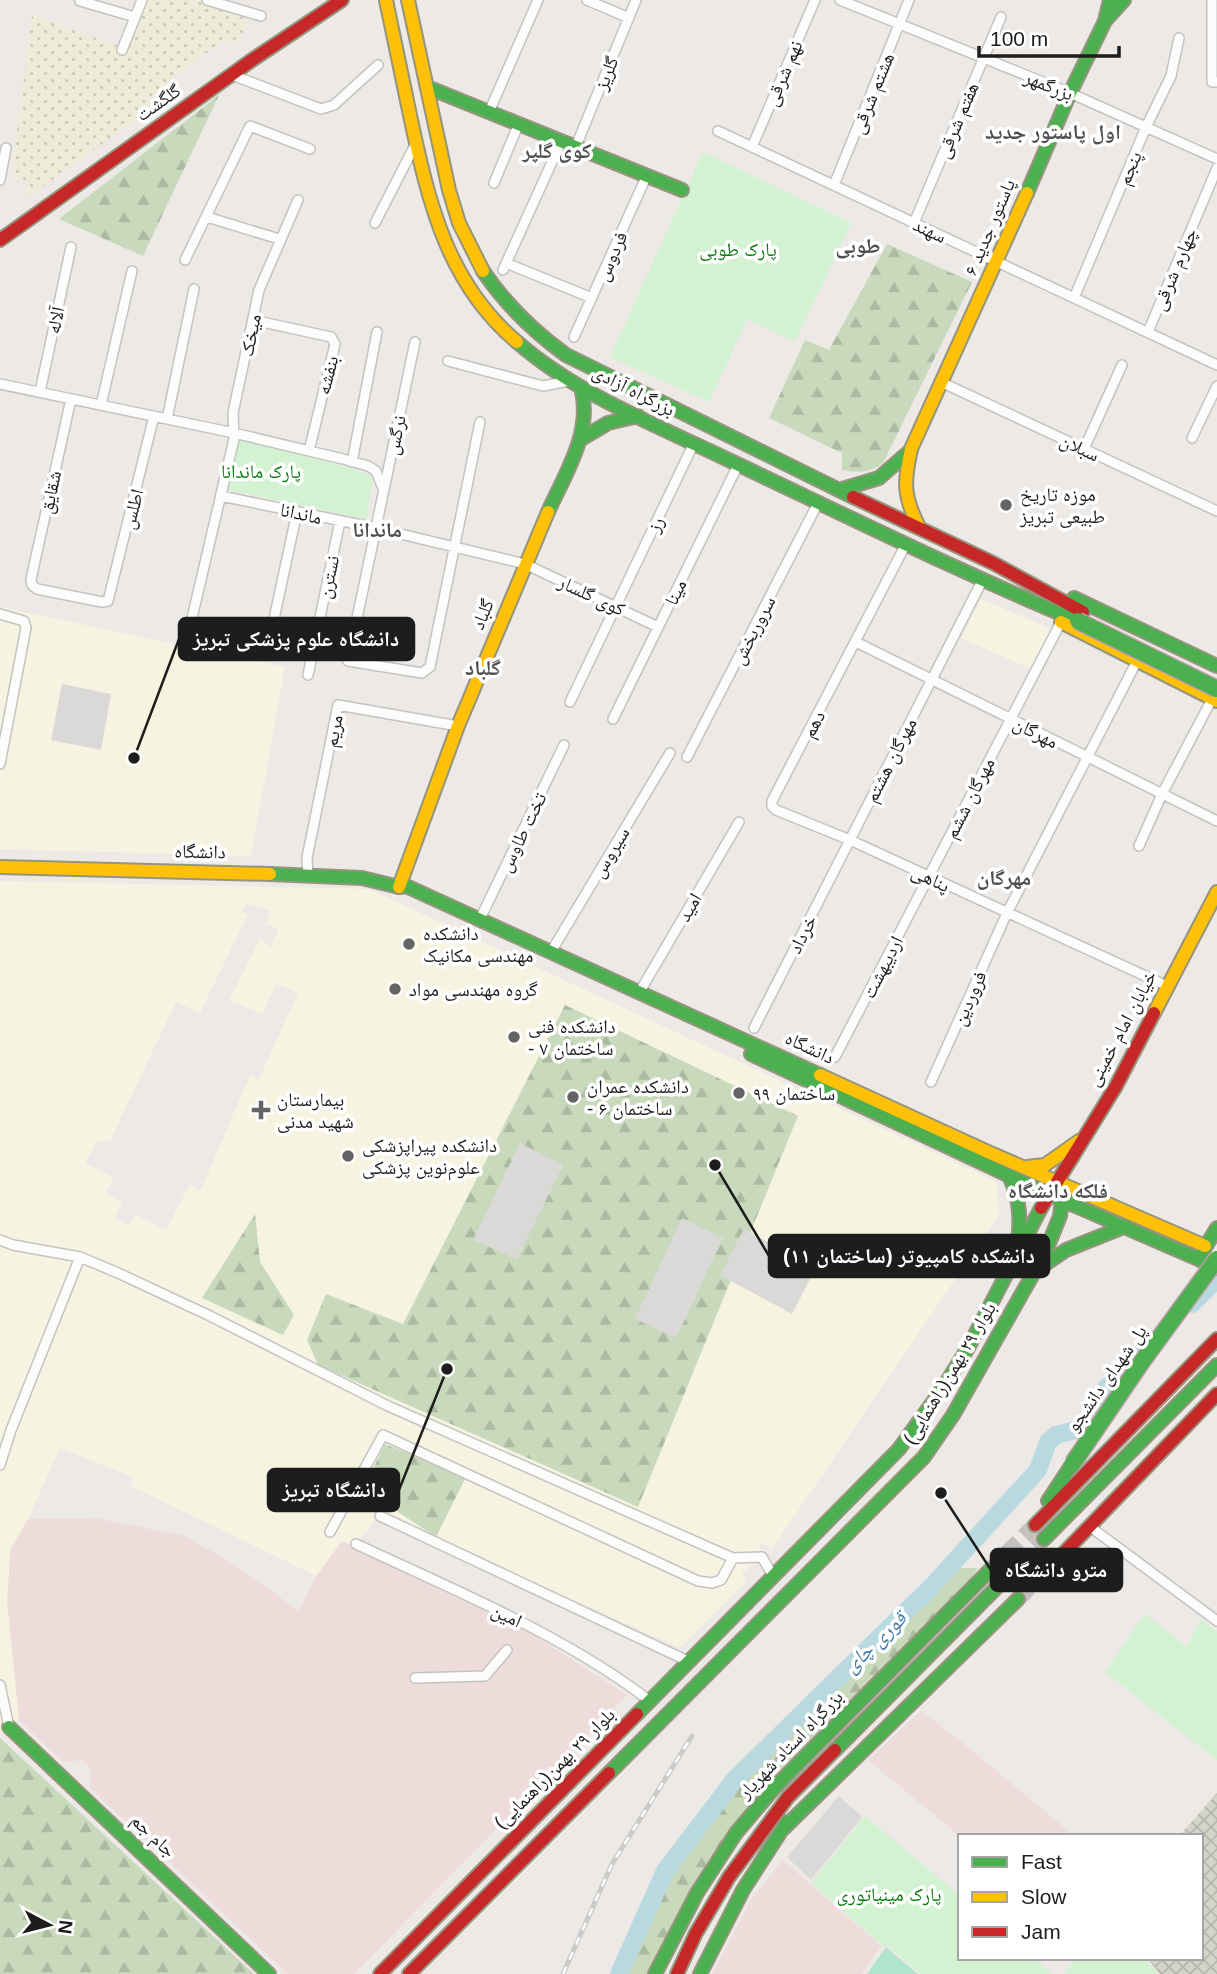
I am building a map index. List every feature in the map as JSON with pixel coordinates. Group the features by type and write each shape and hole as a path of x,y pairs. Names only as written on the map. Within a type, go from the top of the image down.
{"main road":[{"name":"گلگشت","path":"0,240 342,0"},
{"name":"بزرگراه آزادی","path":"386,0 429,200 442,239 460,274 482,306 509,336 537,360 576,384 738,465 1029,602 1081,617"},
{"name":"بزرگراه آزادی","path":"408,0 451,201 467,243 487,279 508,307 539,336 566,355 1037,584 1081,617"},
{"name":"پاستور جدید ۶","path":"918,526 905,501 904,479 911,450 1070,93 1105,21 1110,0"},
{"name":"پاستور جدید ۶","path":"1105,21 1125,0"},
{"path":"427,87 682,190"},
{"path":"607,400 612,395 617,380"},
{"name":"گلباد","path":"399,887 458,726 580,439 586,421 586,406 576,384"},
{"path":"580,439 598,426 631,412 626,397 635,389"},
{"name":"پاستور جدید ۶","path":"839,490 867,485 890,472 911,450"},
{"path":"1037,584 1089,604 1215,669"},
{"path":"1029,602 1137,662 1211,695"},
{"path":"1081,617 1215,669"},
{"path":"1081,617 1211,695"},
{"path":"1211,695 1207,690 1214,684 1215,669"},
{"name":"دانشگاه","path":"0,867 362,878 399,887 1016,1171"},
{"name":"دانشگاه","path":"399,887 406,886 639,992 1126,1226 1201,1252"},
{"name":"خیابان امام خمینی","path":"1056,1192 1116,1086 1217,892"},
{"path":"1045,1253 1038,1242 1020,1249 1021,1218 1016,1171 1055,1160 1086,1136"},
{"name":"دانشگاه","path":"1056,1192 1201,1252"},
{"name":"بلوار ٢٩ بهمن(راهنمایی)","path":"380,1974 890,1458 912,1432 968,1348 1020,1249 1056,1192"},
{"name":"بلوار ٢٩ بهمن(راهنمایی)","path":"410,1974 924,1457 953,1415 1045,1253 1059,1216 1056,1192"},
{"path":"1034,1272 1066,1250 1126,1226"},
{"path":"1217,1228 1201,1252 1217,1268"},
{"name":"پل شهدای دانشجو","path":"1040,1532 1044,1507 1217,1259"},
{"path":"1040,1532 1217,1339"},
{"path":"1040,1532 1217,1365"},
{"path":"1059,1558 1217,1394"},
{"name":"بزرگراه استاد شهریار","path":"655,1974 697,1893 736,1833 775,1787 990,1570"},
{"name":"بزرگراه استاد شهریار","path":"677,1974 696,1933 729,1877 788,1797 1002,1582"},
{"path":"783,1829 1018,1599"},
{"name":"جام جم","path":"9,1727 269,1974"},
{"path":"699,1974 743,1889 828,1758"},
{"path":"586,1766 601,1781"}],"street":[{"path":"122,50 142,0"},
{"path":"207,0 261,16"},
{"path":"489,111 538,0"},
{"path":"587,0 629,18"},
{"name":"گلریز","path":"569,143 636,0"},
{"name":"نهم شرقی","path":"752,147 814,0"},
{"name":"بزرگمهر","path":"840,0 1070,93 1217,159"},
{"name":"هشتم شرقی","path":"834,185 909,0"},
{"path":"1212,0 1212,82 1217,82"},
{"path":"80,1 135,17"},
{"name":"هفتم شرقی","path":"914,223 1000,17"},
{"name":"پنجم","path":"1074,298 1146,127 1171,76 1179,38"},
{"path":"232,75 320,109 334,105 378,65"},
{"path":"494,183 519,123"},
{"path":"186,260 250,126 310,149"},
{"name":"سهند","path":"718,131 1217,365"},
{"path":"375,223 416,143"},
{"path":"569,143 504,267 592,298"},
{"path":"0,180 6,148"},
{"name":"چهارم شرقی","path":"1148,332 1217,168"},
{"name":"فردوس","path":"574,337 647,176"},
{"name":"میخک","path":"234,433 233,413 259,290 298,200"},
{"path":"206,217 279,239"},
{"name":"آلاله","path":"40,392 71,247"},
{"path":"102,405 132,271"},
{"path":"167,419 194,289"},
{"name":"بنفشه","path":"253,320 331,337 334,341 309,451"},
{"path":"352,462 377,332"},
{"name":"نرگس","path":"415,342 348,660 422,673 427,671 454,547"},
{"path":"448,361 543,386 576,384"},
{"path":"1084,449 1122,365"},
{"name":"سبلان","path":"943,383 1217,511"},
{"path":"0,384 234,433 352,462 376,471 384,490"},
{"path":"1192,438 1217,386"},
{"name":"شقایق","path":"71,399 31,579 32,586 89,600 108,601"},
{"name":"اطلس","path":"108,601 154,416"},
{"path":"454,547 480,422"},
{"path":"234,433 192,618 194,622 268,636 271,633 297,512"},
{"name":"رز","path":"570,702 694,443"},
{"name":"مینا","path":"613,719 738,465"},
{"name":"ماندانا","path":"221,496 376,528 526,564"},
{"name":"سروربخش","path":"687,757 818,502"},
{"name":"نسترن","path":"308,675 340,521"},
{"name":"دهم","path":"772,806 772,801 906,544"},
{"name":"کوی گلسار","path":"526,564 658,627"},
{"name":"مهرگان هشتم","path":"849,841 982,581"},
{"path":"0,614 24,621 26,628 0,764"},
{"name":"مهرگان ششم","path":"928,876 1061,622"},
{"name":"مهرگان","path":"856,642 1217,821"},
{"name":"فروردین","path":"931,1082 1007,913 1137,662"},
{"path":"1139,846 1211,695"},
{"name":"مریم","path":"307,876 307,858 338,705 458,726"},
{"name":"تخت طاوس","path":"480,919 564,745"},
{"name":"سیروس","path":"551,952 670,753"},
{"name":"پناهی","path":"772,806 1167,986"},
{"name":"امید","path":"639,992 738,822"},
{"name":"خرداد","path":"754,1028 849,841"},
{"name":"اردیبهشت","path":"835,1057 928,876"},
{"path":"0,1240 13,1245 80,1257 208,1315 388,1406 733,1558 762,1557 774,1576"},
{"path":"0,1465 11,1430 80,1257"},
{"path":"330,1532 383,1435 698,1581 712,1583 721,1580 733,1558"},
{"path":"380,1516 690,1662"},
{"path":"1089,1527 1217,1621"},
{"name":"امین","path":"356,1544 530,1626 632,1687 650,1701"},
{"path":"415,1678 485,1676 506,1650"},
{"path":"0,1685 2,1707 9,1727"}],"shaded area":[{"path":"981,599 1052,629 1031,669 961,638"},
{"path":"0,607 285,667 251,856 0,849"},
{"path":"62,684 111,694 101,750 51,740"},
{"path":"0,881 369,889 997,1182 999,1215 772,1549 759,1542 762,1557 742,1573 746,1582 680,1648 381,1513 356,1544 342,1541 316,1576 131,1486 132,1477 60,1448 28,1519 10,1550 7,1603 19,1720 0,1734","holes":["246,904 270,911 266,924 278,929 271,947 260,939 229,1001 263,1014 276,983 298,993 259,1079 250,1075 200,1192 190,1184 166,1230 136,1215 128,1225 115,1218 122,1202 106,1194 113,1177 85,1163 97,1141 110,1141 176,1002 200,1013 248,914 241,912"]},
{"path":"520,1143 563,1165 517,1259 473,1240"},
{"path":"682,1218 723,1238 676,1338 635,1319"},
{"path":"744,1229 816,1268 792,1314 720,1275"},
{"path":"95,1518 185,1536 233,1564 299,1611 316,1576 342,1541 529,1632 627,1695 354,1974 288,1974 90,1788 91,1769 82,1760 63,1762 19,1720 7,1603 10,1550 28,1519"},
{"path":"921,1711 1072,1834 958,1834 868,1760"},
{"path":"1217,1793 1217,1974 1160,1974 1149,1960 1203,1960 1203,1834 1181,1834"},
{"path":"839,1796 862,1817 811,1880 787,1857"},
{"path":"783,1860 881,1946 862,1974 712,1974 752,1898"}],"green space":[{"path":"143,0 193,0 250,16 237,46 223,41 173,78 167,98 24,200 28,181 11,176 32,15 123,48"},
{"path":"219,95 143,256 59,219"},
{"name":"پارک طوبی","path":"703,152 851,223 795,342 747,319 709,402 610,357"},
{"path":"887,244 972,282 883,463 873,469 853,472 842,470 842,453 769,418 805,340 829,350"},
{"name":"پارک ماندانا","path":"239,439 347,467 371,476 373,480 366,519 228,490"},
{"path":"565,1005 798,1116 638,1507 318,1365 307,1340 326,1294 403,1324"},
{"path":"255,1214 260,1262 294,1315 283,1335 202,1298"},
{"path":"385,1444 466,1477 436,1537 363,1489"},
{"path":"955,1568 978,1568 965,1587 750,1805 649,1974 624,1974 673,1867 736,1784"},
{"path":"1145,1614 1187,1647 1200,1620 1217,1631 1217,1760 1105,1672"},
{"path":"0,1738 254,1974 0,1974"},
{"name":"پارک مینیاتوری","path":"865,1816 958,1894 958,1960 1036,1960 1052,1974 920,1974 887,1945 884,1947 811,1883"},
{"path":"886,1947 918,1974 867,1974"},
{"path":"1074,1960 1147,1960 1158,1974 1064,1974"}],"waterway":[{"name":"قوری چای","path":"1192,1304 1217,1279"},
{"name":"قوری چای","path":"619,1974 665,1871 735,1779 932,1586 1038,1470 1048,1442 1056,1435 1080,1429 1105,1401 1104,1390 1150,1344"}],"tunnel":[{"path":"990,1570 1035,1525"},
{"path":"1002,1582 1044,1539"},
{"path":"1018,1599 1059,1558"}],"railway":[{"path":"563,1974 612,1864 692,1736"}],"traffic: fast":[{"path":"1027,193 1070,93 1105,21 1110,0"},
{"path":"1105,21 1124,0"},
{"path":"427,87 682,190"},
{"path":"483,271 521,317 566,355 853,497"},
{"path":"517,342 567,379 622,409 949,564 1078,621"},
{"path":"548,512 570,467 581,436 584,404 581,387"},
{"path":"581,439 608,423 638,416"},
{"path":"839,490 879,478 911,450"},
{"path":"1074,598 1217,666"},
{"path":"1078,621 1217,689"},
{"path":"270,874 362,878 399,887 406,886 820,1075"},
{"path":"751,1054 1048,1194 1198,1259"},
{"path":"1009,1176 1019,1212 1017,1249"},
{"path":"609,1773 924,1457 953,1415 1045,1253 1060,1216 1062,1200 1058,1182"},
{"path":"637,1714 899,1449 968,1348 1041,1208"},
{"path":"1038,1269 1066,1250 1126,1226"},
{"path":"1217,1228 1198,1259 1217,1268"},
{"path":"1073,1463 1141,1363 1217,1259"},
{"path":"1044,1539 1217,1365"},
{"path":"1048,1501 1073,1463"},
{"path":"655,1974 697,1893 736,1833 775,1787 990,1570"},
{"path":"835,1750 1002,1582"},
{"path":"783,1829 1018,1599"},
{"path":"9,1727 269,1974"},
{"path":"700,1974 743,1890 787,1822"}],"traffic: slow":[{"path":"386,0 425,182 445,241 474,295 493,319 517,342"},
{"path":"408,0 449,190 459,223 483,271"},
{"path":"918,525 906,488 911,449 1027,193"},
{"path":"399,887 458,726 548,512"},
{"path":"1061,622 1217,701"},
{"path":"0,867 270,874"},
{"path":"1154,1013 1217,892"},
{"path":"820,1075 988,1152 1205,1246"},
{"path":"1027,1167 1045,1165 1079,1141"}],"traffic: jam":[{"path":"0,240 252,60 342,0"},
{"path":"853,497 993,563 1083,612"},
{"path":"1041,1208 1116,1086 1154,1013"},
{"path":"1035,1525 1217,1339"},
{"path":"1059,1558 1217,1394"},
{"path":"380,1974 637,1714"},
{"path":"677,1974 696,1933 729,1877 788,1797 835,1750"},
{"path":"409,1974 609,1773"}],"place":[{"name":"موزه تاریخ طبیعی تبریز","path":"1006,505"},
{"name":"دانشگاه علوم پزشکی تبریز","path":"134,758"},
{"name":"دانشکده مهندسی مکانیک","path":"409,944"},
{"name":"گروه مهندسی مواد","path":"395,989"},
{"name":"دانشکده فنی - ساختمان ۷","path":"514,1037"},
{"name":"ساختمان ۹۹","path":"739,1093"},
{"name":"دانشکده عمران - ساختمان ۶","path":"573,1097"},
{"name":"بیمارستان شهید مدنی","path":"261,1110"},
{"name":"دانشکده پیراپزشکی علوم‌نوین پزشکی","path":"348,1156"},
{"name":"دانشکده کامپیوتر (ساختمان ۱۱)","path":"715,1165"},
{"name":"دانشگاه تبریز","path":"447,1369"},
{"name":"مترو دانشگاه","path":"941,1493"}],"district":[{"name":"اول پاستور جدید","path":"1053,132"},
{"name":"کوی گلپر","path":"557,151"},
{"name":"طوبی","path":"858,246"},
{"name":"ماندانا","path":"377,530"},
{"name":"گلباد","path":"483,668"},
{"name":"مهرگان","path":"1004,878"},
{"name":"فلکه دانشگاه","path":"1058,1191"}]}
